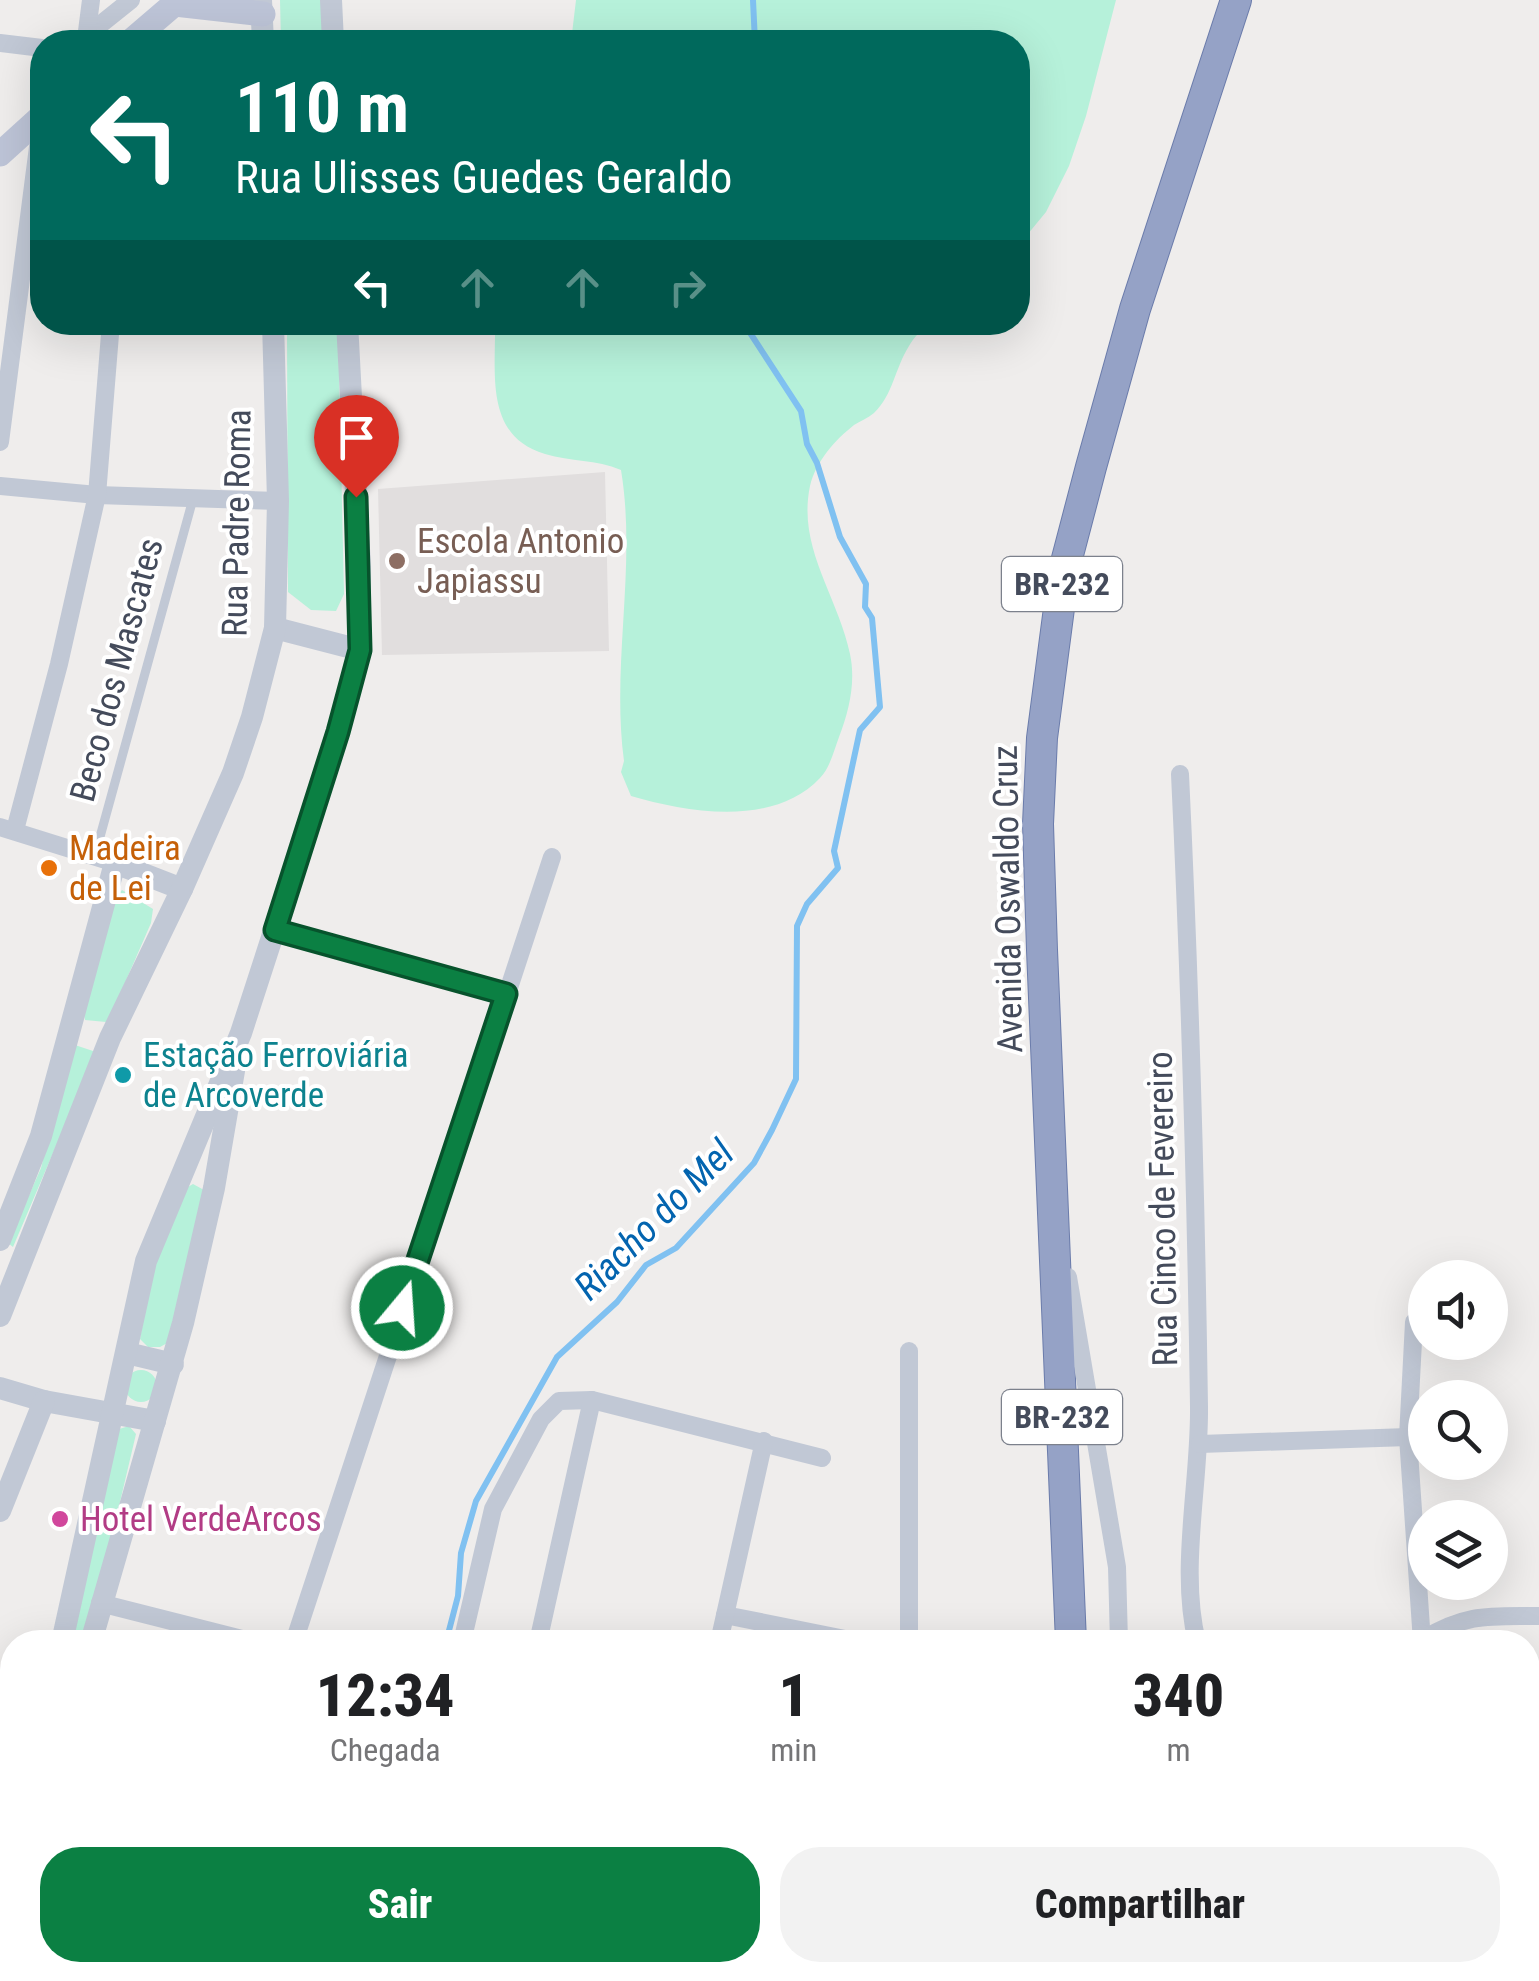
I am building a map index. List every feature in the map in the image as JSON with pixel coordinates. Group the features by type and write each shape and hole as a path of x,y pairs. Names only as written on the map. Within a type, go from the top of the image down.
{"highway":[{"name":"Avenida Oswaldo Cruz","path":"1071,1630 1038,824 1042,738 1064,570 1130,326 1236,0"}],"main road":[{"path":"144,30 173,1 262,7"},
{"path":"0,154 30,127"}],"street":[{"path":"87,30 91,0"},
{"path":"96,30 131,0"},
{"path":"331,0 333,30"},
{"path":"0,43 30,47"},
{"path":"0,442 30,209"},
{"path":"110,335 96,495 59,664 7,829 105,859 182,889"},
{"name":"Rua Padre Roma","path":"0,1316 110,1038 182,889 252,717 276,628 278,501 272,335"},
{"path":"65,1630 146,1261 240,1033 338,732 360,650 349,335"},
{"path":"0,486 96,495 278,501"},
{"path":"276,628 360,650"},
{"name":"Rua Cinco de Fevereiro","path":"1180,774 1195,1110 1200,1444 1190,1602 1194,1630"},
{"path":"298,1630 552,857"},
{"path":"0,1240 42,1136 72,1025 105,859"},
{"path":"275,930 506,994"},
{"path":"72,1025 110,1038"},
{"path":"94,1630 173,1364 214,1188 240,1033"},
{"path":"179,1176 200,1172 214,1188"},
{"path":"1053,1192 1118,1567 1120,1630"},
{"path":"909,1351 909,1630"},
{"path":"127,1353 173,1364"},
{"path":"0,1388 154,1421"},
{"path":"465,1630 485,1533 504,1486 550,1409 568,1399 592,1400 822,1458"},
{"path":"0,1511 44,1400"},
{"path":"541,1630 592,1400"},
{"path":"1200,1444 1408,1437"},
{"path":"722,1630 764,1441"},
{"path":"1411,1480 1421,1630"},
{"path":"100,1603 207,1630"},
{"path":"725,1615 800,1630"},
{"path":"1439,1630 1468,1618 1539,1616"}],"lane":[{"name":"Beco dos Mascates","path":"105,859 193,499"}],"shaded area":[{"path":"605,472 609,651 382,655 378,489"}],"green space":[{"path":"280,0 322,0 323,30 281,30"},
{"path":"576,0 1116,0 1069,166 1046,212 1030,231 1030,30 572,30"},
{"path":"287,335 338,335 344,594 336,611 311,610 288,592"},
{"path":"495,335 918,335 880,406 833,444 810,486 809,530 844,633 852,675 846,717 829,764 801,794 779,804 730,812 679,807 631,796 621,772 626,542 621,470 545,454 525,445 503,418 495,382"},
{"path":"122,890 153,909 151,923 111,1015 106,1022 85,1020 83,1010 113,900"},
{"path":"72,1044 96,1052 13,1247 8,1243 41,1168"},
{"path":"193,1184 204,1190 171,1341 160,1347 148,1347 140,1339 152,1269 181,1191"},
{"path":"141,1370 152,1375 157,1386 152,1397 141,1402 130,1397 125,1386 130,1375"},
{"path":"129,1426 136,1434 90,1630 72,1630 116,1430"}],"waterway":[{"name":"Riacho do Mel","path":"753,0 754,30"},
{"name":"Riacho do Mel","path":"449,1630 458,1596 461,1553 476,1501 557,1357 617,1302 646,1265 676,1248 754,1163 796,1079 797,926 807,904 838,868 834,851 860,730 880,707 872,618 865,607 866,584 840,537 817,463 807,444 801,411 751,335"}],"place":[{"name":"Escola Antonio Japiassu","path":"397,561"},
{"name":"Madeira de Lei","path":"49,868"},
{"name":"Estação Ferroviária de Arcoverde","path":"123,1075"},
{"name":"Hotel VerdeArcos","path":"60,1519"}],"route":[{"path":"356,497 360,650 275,930 506,994 402,1308"}]}
